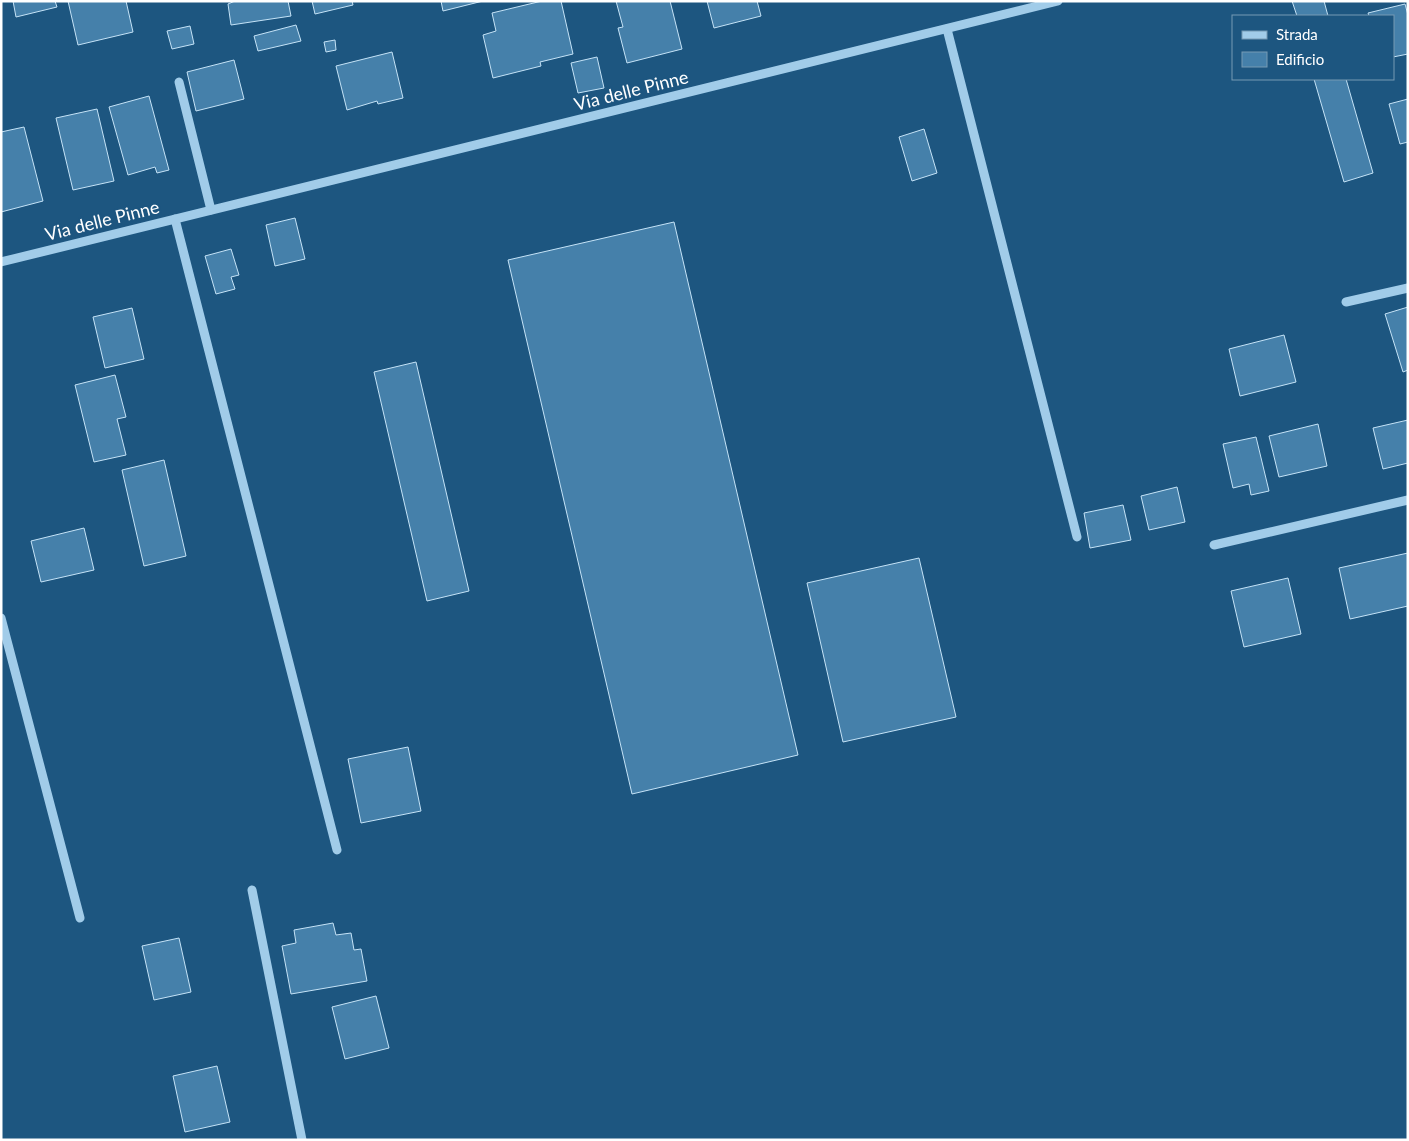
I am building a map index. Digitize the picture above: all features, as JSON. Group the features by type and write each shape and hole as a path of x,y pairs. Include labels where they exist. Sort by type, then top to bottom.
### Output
{"street":[{"name":"Via delle Pinne","path":"1,262 1058,1"},
{"path":"947,29 1078,537"},
{"path":"179,82 211,210"},
{"path":"175,219 337,850"},
{"path":"1346,302 1408,288"},
{"path":"1214,546 1408,500"},
{"path":"1,618 80,918"},
{"path":"252,890 302,1140"}],"building":[{"path":"13,1 55,1 57,7 16,17"},
{"path":"68,1 126,1 133,32 78,45"},
{"path":"235,1 288,1 291,16 231,25 228,4"},
{"path":"312,1 352,1 353,5 315,14"},
{"path":"441,1 483,1 443,11"},
{"path":"542,1 561,1 573,54 540,62 541,66 493,78 483,35 496,31 492,13"},
{"path":"616,1 670,1 682,49 627,63 618,28 623,27"},
{"path":"707,1 757,1 761,16 714,28"},
{"path":"1292,1 1324,1 1328,15 1297,15"},
{"path":"1405,4 1408,15 1408,54 1394,57 1394,15 1369,15 1368,13"},
{"path":"296,25 301,41 258,51 254,36"},
{"path":"190,26 194,44 172,49 167,31"},
{"path":"335,40 336,50 326,52 324,42"},
{"path":"392,52 403,98 378,104 377,101 347,110 336,66"},
{"path":"597,57 604,88 578,93 571,63"},
{"path":"234,60 244,99 196,111 187,72"},
{"path":"1314,80 1346,80 1373,173 1344,182"},
{"path":"149,96 169,170 157,173 155,167 128,175 109,107"},
{"path":"1408,99 1408,142 1400,144 1389,104"},
{"path":"97,109 114,181 73,190 56,118"},
{"path":"24,127 43,201 1,212 1,132"},
{"path":"924,129 937,173 912,181 899,137"},
{"path":"295,218 305,259 275,266 266,225"},
{"path":"674,222 798,755 632,794 508,260"},
{"path":"231,249 239,275 231,277 235,289 216,294 205,256"},
{"path":"1408,307 1408,370 1403,372 1385,314"},
{"path":"132,308 144,359 105,368 93,317"},
{"path":"1284,335 1296,382 1240,396 1229,349"},
{"path":"416,362 469,591 427,601 374,372"},
{"path":"115,375 126,417 117,419 126,455 94,462 75,385"},
{"path":"1408,420 1408,463 1383,469 1373,428"},
{"path":"1318,424 1327,466 1279,477 1269,436"},
{"path":"1256,437 1269,491 1251,495 1249,484 1233,488 1223,444"},
{"path":"164,460 186,556 144,566 122,470"},
{"path":"1177,487 1185,522 1149,530 1141,496"},
{"path":"1123,505 1131,540 1090,548 1084,513"},
{"path":"84,528 94,570 41,582 31,541"},
{"path":"1408,553 1408,606 1350,619 1339,568"},
{"path":"919,558 956,717 843,742 807,583"},
{"path":"1288,578 1301,634 1244,647 1231,591"},
{"path":"408,747 421,811 361,823 348,759"},
{"path":"333,923 336,935 351,933 354,950 361,949 367,981 291,994 282,946 296,943 294,930"},
{"path":"179,938 191,992 154,1000 142,946"},
{"path":"376,996 389,1048 345,1059 332,1007"},
{"path":"217,1066 230,1122 185,1132 173,1076"}]}
